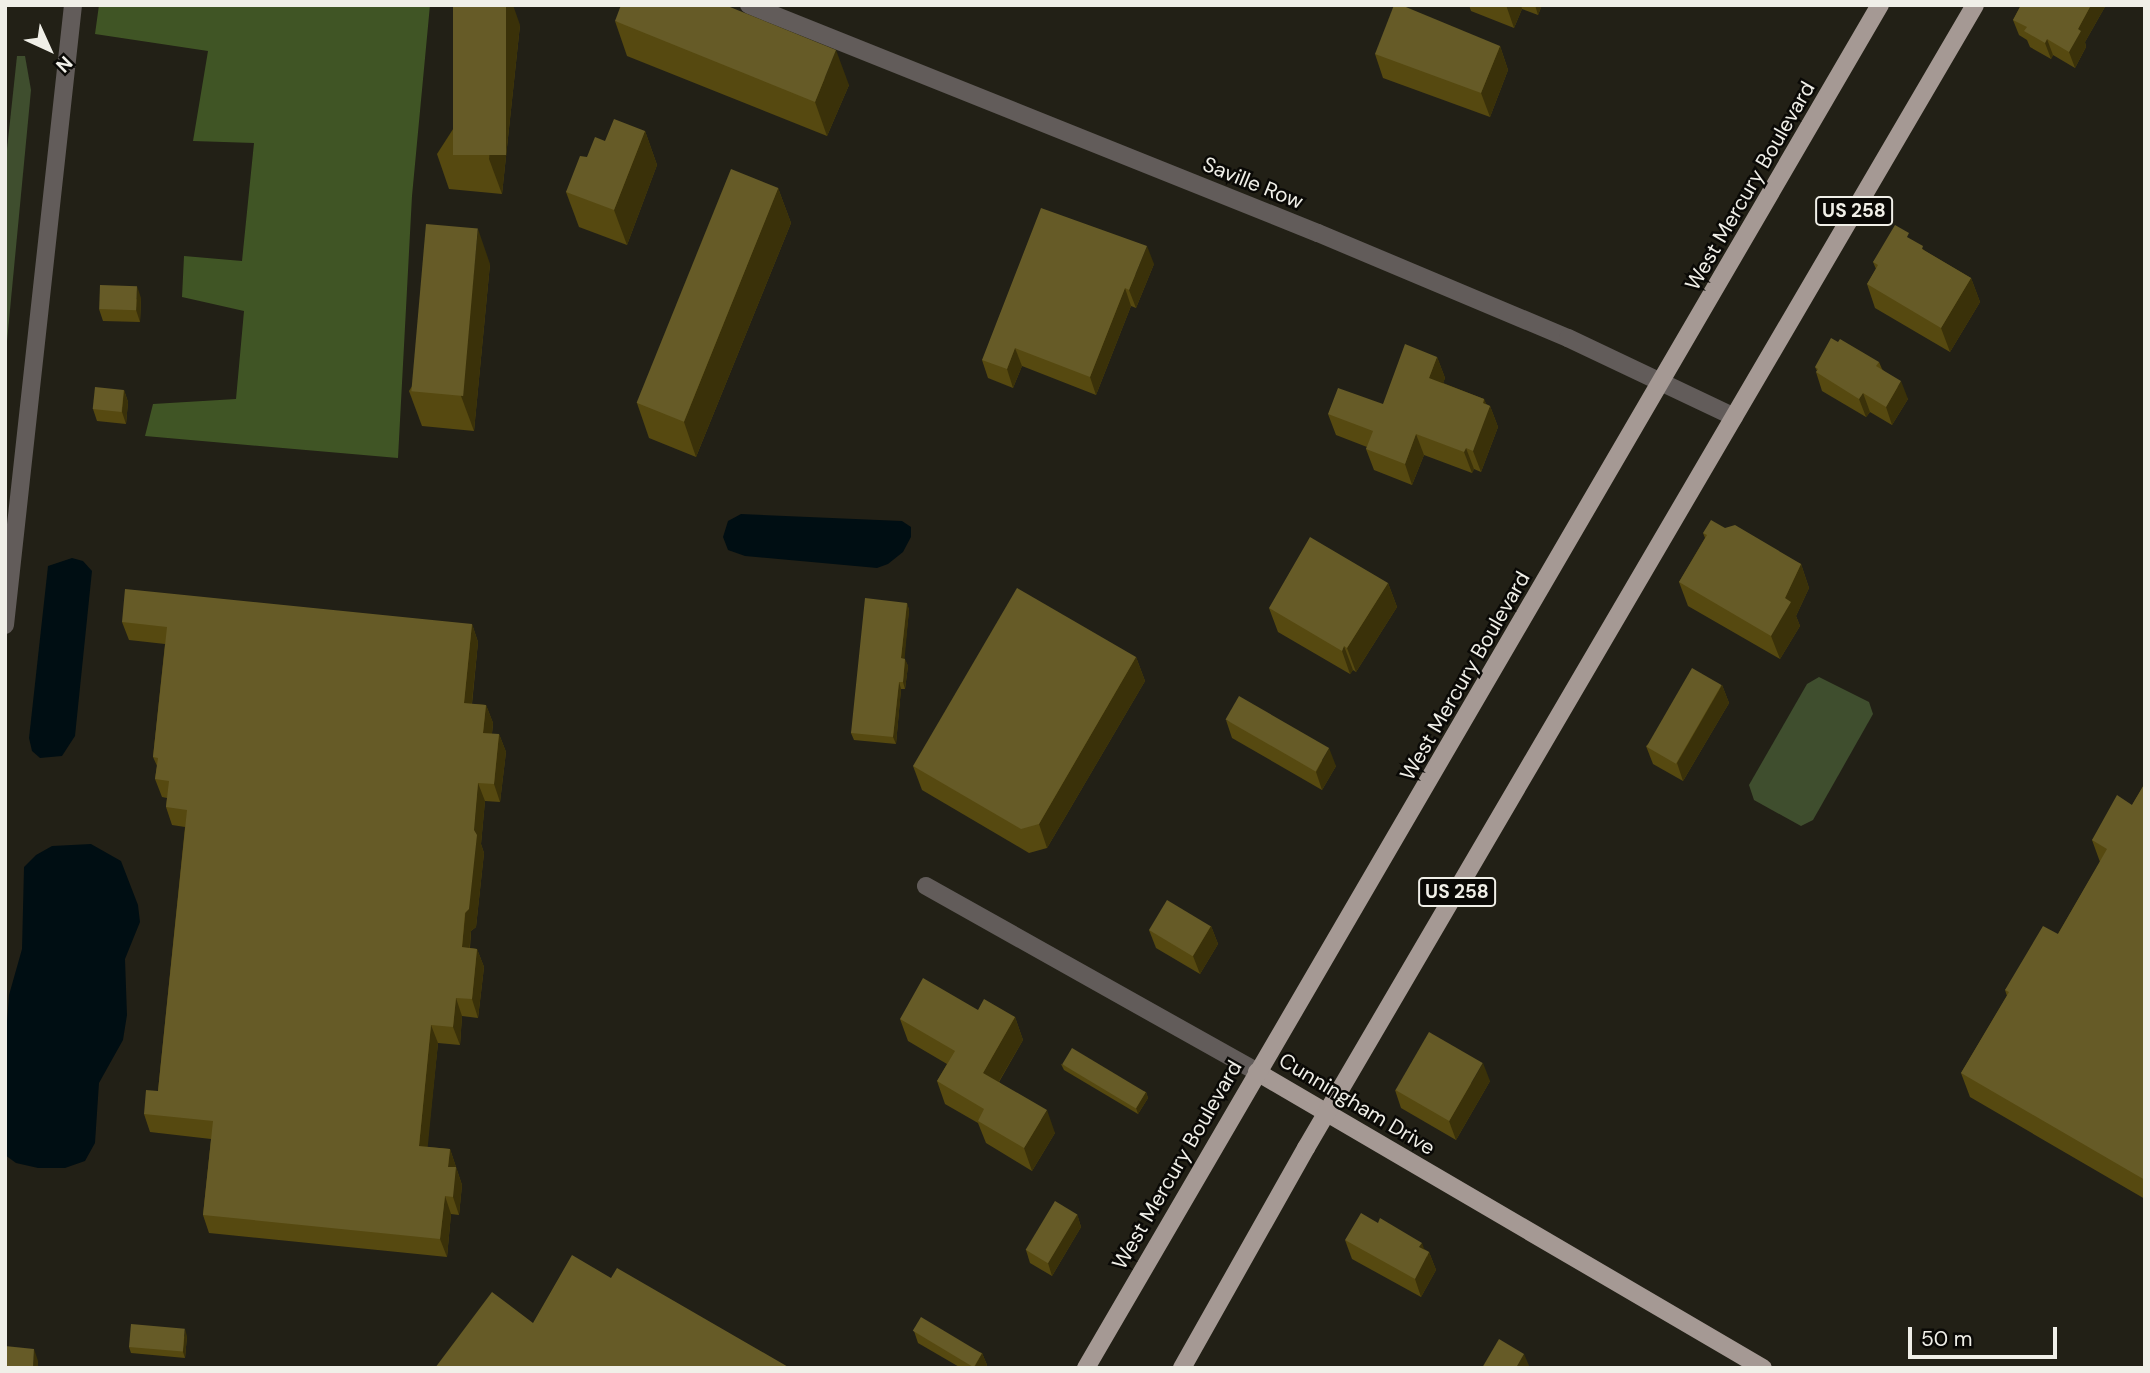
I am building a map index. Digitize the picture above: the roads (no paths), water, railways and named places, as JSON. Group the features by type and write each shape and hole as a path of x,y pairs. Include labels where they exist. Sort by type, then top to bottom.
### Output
{"main road":[{"name":"West Mercury Boulevard","path":"1086,1368 1663,382 1880,5"},
{"name":"US 258","path":"1182,1368 1327,1113 1975,5"},
{"name":"Cunningham Drive","path":"1258,1072 1763,1368"}],"street":[{"path":"5,625 73,5"},
{"name":"Saville Row","path":"749,5 1318,233 1663,382 1734,417"},
{"name":"Cunningham Drive","path":"926,886 1258,1072"}]}
